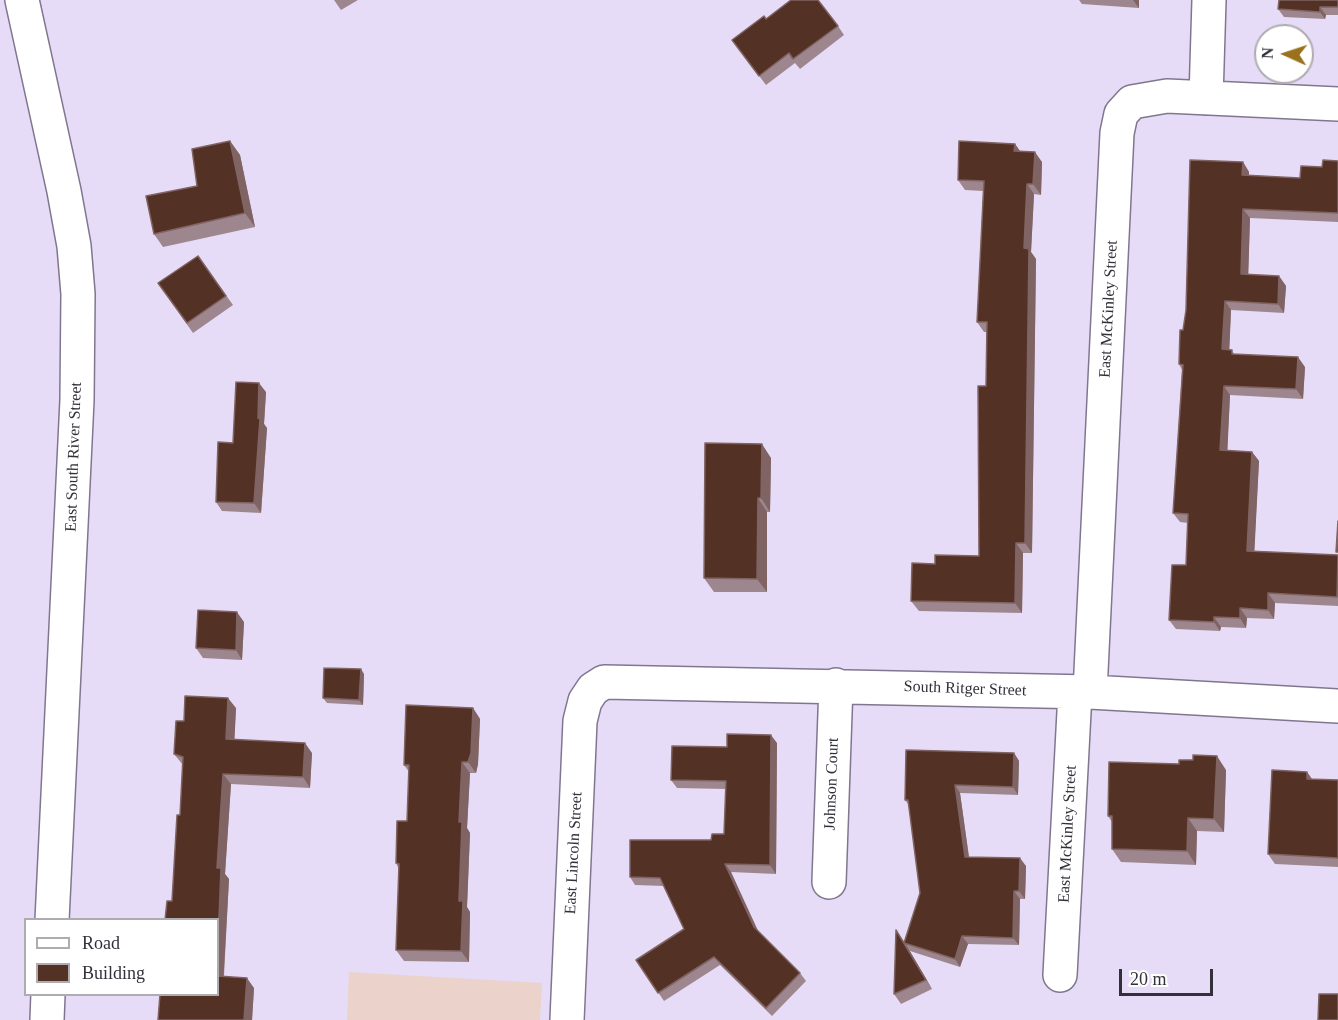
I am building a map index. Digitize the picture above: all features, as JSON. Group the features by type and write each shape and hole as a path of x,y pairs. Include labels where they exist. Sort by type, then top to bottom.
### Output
{"street":[{"name":"East South River Street","path":"22,0 64,190 74,246 78,294 77,411 52,918"},
{"path":"1206,98 1209,0"},
{"name":"East McKinley Street","path":"1060,975 1082,692 1117,133 1121,114 1132,102 1167,96 1338,104"},
{"name":"South Ritger Street","path":"592,689 604,682 836,685 1082,692 1338,706"},
{"name":"Johnson Court","path":"829,882 836,685"},
{"name":"East Lincoln Street","path":"567,1020 580,721 585,701 592,689"},
{"path":"47,1020 48,996"}],"shaded area":[{"path":"349,972 542,983 540,1020 347,1020"}],"building":[{"path":"791,0 818,0 838,26 793,59 789,53 759,76 732,40 764,16 766,19"},
{"path":"1279,0 1338,0 1338,7 1320,7 1320,12 1278,9"},
{"path":"230,141 245,213 154,234 146,196 197,186 192,149"},
{"path":"959,141 1015,144 1014,151 1035,152 1033,184 1027,184 1024,248 1029,249 1025,543 1016,543 1015,603 911,601 912,563 935,564 935,555 979,556 978,386 986,386 987,322 977,322 984,181 958,180"},
{"path":"1190,160 1243,162 1242,175 1300,178 1301,166 1322,167 1323,160 1338,161 1338,213 1243,209 1241,274 1279,276 1278,304 1225,301 1222,349 1232,350 1232,354 1298,357 1296,389 1224,386 1220,450 1252,452 1247,551 1338,555 1337,597 1268,593 1268,610 1240,608 1240,618 1214,617 1214,622 1169,620 1172,565 1186,565 1188,514 1173,513 1183,365 1179,364 1180,330 1183,330 1186,310"},
{"path":"198,256 226,296 187,323 158,283"},
{"path":"236,382 259,383 258,418 260,419 254,503 216,502 218,442 233,443"},
{"path":"705,443 762,444 761,498 758,498 757,579 704,578"},
{"path":"1338,521 1338,552 1336,552"},
{"path":"198,610 237,612 236,650 196,648"},
{"path":"324,668 361,669 359,700 323,698"},
{"path":"185,696 228,698 226,739 305,743 303,777 223,774 217,868 221,868 219,918 165,918 167,901 172,901 177,815 180,815 183,757 174,754 176,721 184,721"},
{"path":"406,705 473,708 471,753 468,762 462,762 459,822 462,822 459,901 463,901 461,951 396,950 399,864 396,863 397,821 407,821 409,765 404,765"},
{"path":"727,734 771,735 770,865 725,864 754,927 800,973 766,1008 714,957 658,993 636,960 684,929 660,878 630,877 630,840 711,840 712,834 724,834 726,781 671,780 672,746 727,747"},
{"path":"906,750 1014,753 1013,787 955,785 965,857 1020,858 1019,891 1014,891 1013,938 962,936 955,959 904,943 920,893 908,800 905,800"},
{"path":"1193,755 1217,756 1214,819 1188,818 1187,851 1112,849 1112,816 1108,816 1109,762 1179,764 1179,760 1193,760"},
{"path":"1272,770 1307,772 1307,779 1338,780 1338,858 1268,854"},
{"path":"896,930 926,980 894,994"},
{"path":"219,976 247,978 244,1020 158,1020 160,996 219,996"},
{"path":"1319,994 1338,994 1338,1020 1318,1020"}]}
